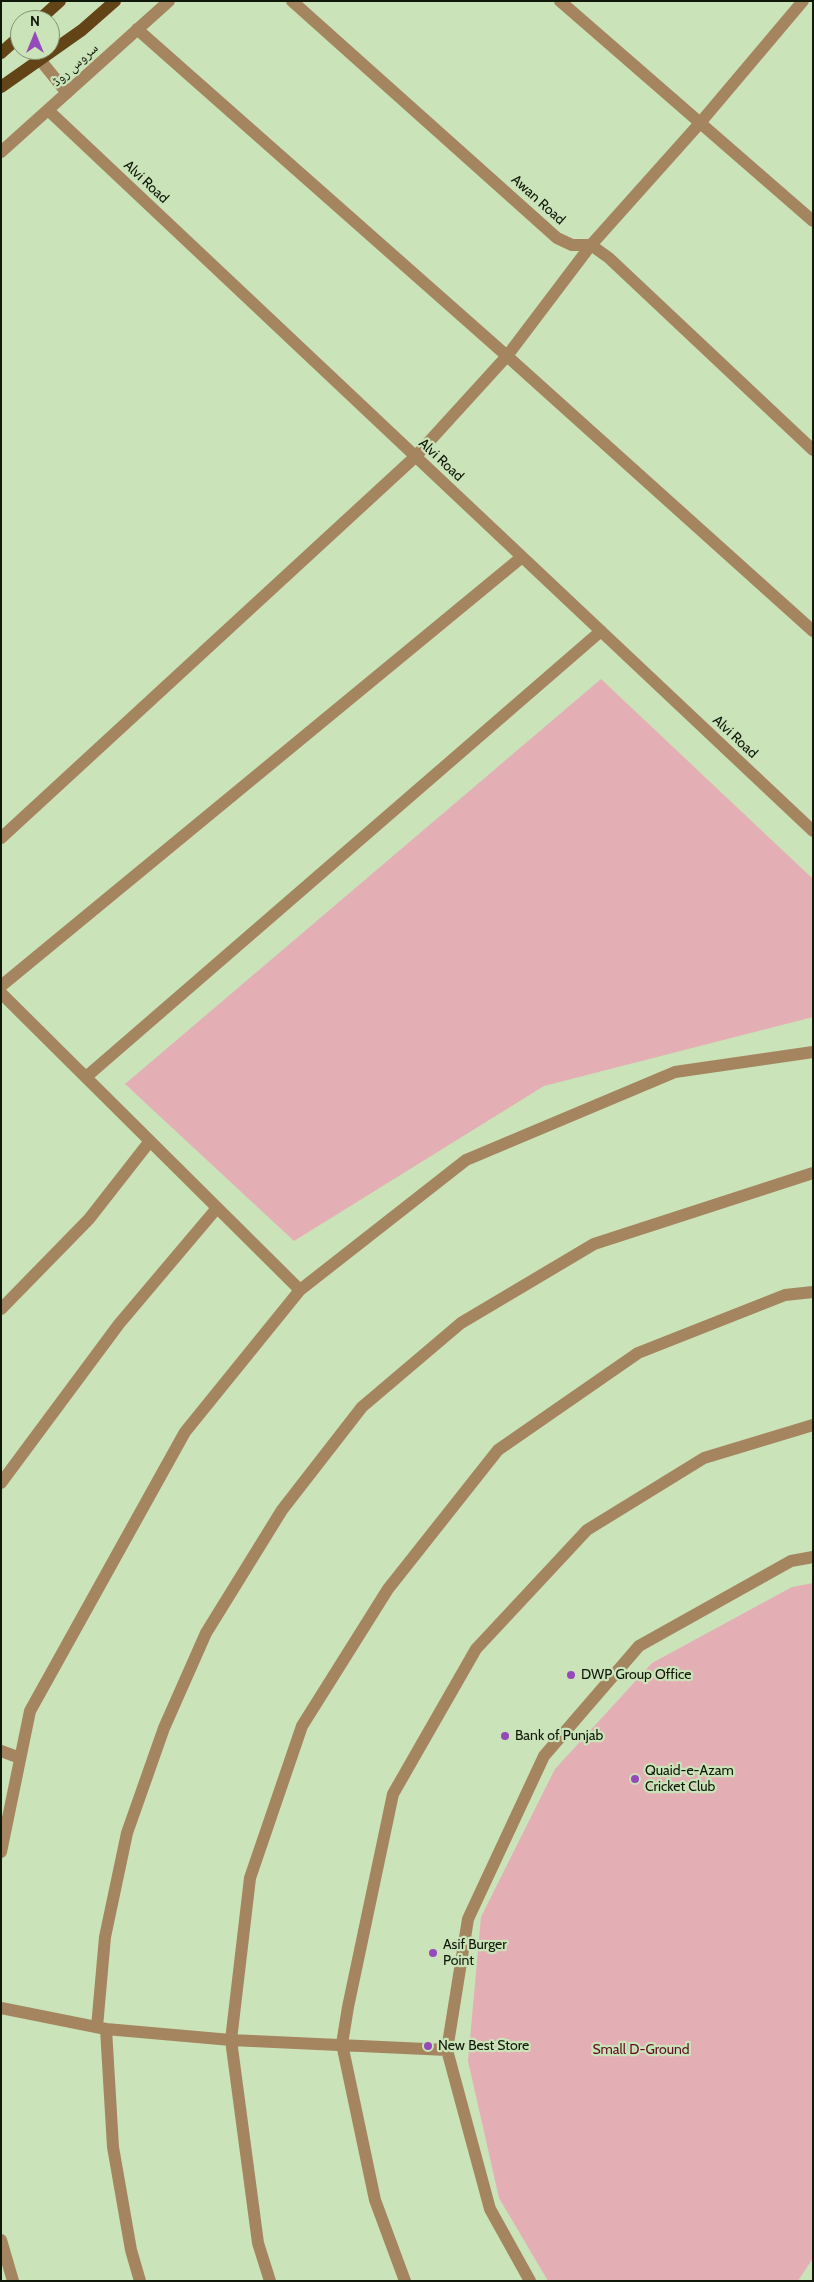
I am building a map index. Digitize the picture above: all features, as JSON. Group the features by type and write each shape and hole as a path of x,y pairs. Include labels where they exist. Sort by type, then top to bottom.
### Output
{"main road":[{"path":"50,10 60,1"},
{"path":"1,87 41,61 82,30 115,1"}],"street":[{"name":"سروس روڈ","path":"1,152 169,1"},
{"name":"Awan Road","path":"292,1 557,238 572,245 591,246 609,258 813,450"},
{"path":"560,1 813,221"},
{"path":"1,838 415,457 508,356 591,246 700,123 803,1"},
{"path":"137,30 508,356 813,632"},
{"path":"41,61 67,92"},
{"name":"Alvi Road","path":"48,110 813,831"},
{"path":"1,986 522,557"},
{"path":"86,1077 601,632"},
{"path":"1,993 300,1290"},
{"path":"1,1852 30,1711 185,1432 300,1290 466,1160 675,1072 813,1052"},
{"path":"1,1309 88,1219 150,1141"},
{"path":"140,2281 131,2250 112,2147 102,2028 105,1937 127,1833 164,1728 206,1632 282,1510 362,1407 461,1323 594,1244 813,1173"},
{"path":"1,1483 119,1324 217,1208"},
{"path":"270,2281 258,2243 232,2040 250,1878 302,1726 388,1589 498,1450 638,1354 785,1295 813,1292"},
{"path":"406,2281 375,2200 342,2044 348,2007 393,1794 476,1649 587,1530 704,1458 813,1425"},
{"path":"530,2281 490,2209 447,2050 468,1919 544,1756 639,1646 791,1561 813,1557"},
{"path":"1,1751 20,1758"},
{"path":"1,2008 102,2028 232,2040 447,2050"},
{"path":"1,2240 13,2281"}],"green space":[{"path":"601,679 813,879 813,1017 544,1086 294,1241 125,1084"},
{"name":"Small D-Ground","path":"813,1583 813,2258 798,2281 548,2281 499,2198 468,2061 481,1917 555,1769 652,1663 792,1587"}],"place":[{"name":"DWP Group Office","path":"571,1675"},
{"name":"Bank of Punjab","path":"505,1736"},
{"name":"Quaid-e-Azam Cricket Club","path":"635,1779"},
{"name":"Asif Burger Point","path":"433,1953"},
{"name":"New Best Store","path":"428,2046"}]}
